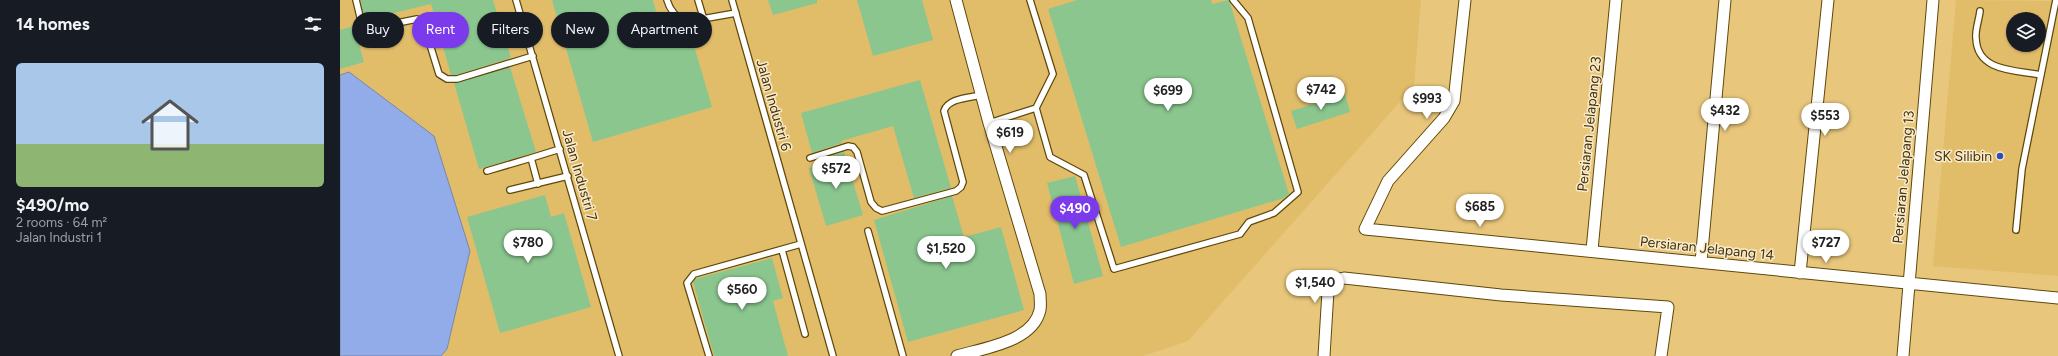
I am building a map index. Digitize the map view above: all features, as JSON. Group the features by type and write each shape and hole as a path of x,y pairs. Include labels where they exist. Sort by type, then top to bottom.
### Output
{"street":[{"path":"956,0 981,95 1040,294 1040,310 1034,323 1025,332 1000,343 957,356"},
{"name":"Persiaran Jelapang 14","path":"1465,0 1454,101 1444,118 1388,181 1365,229 1592,250 1800,273 2058,298"},
{"name":"Persiaran Jelapang 23","path":"1592,250 1616,0"},
{"path":"1701,262 1725,0"},
{"path":"1800,273 1828,0"},
{"name":"Persiaran Jelapang 13","path":"1903,356 1933,0"},
{"path":"1324,356 1328,290 1335,280 1344,278 1501,295 1668,307 1661,356"}],"lane":[{"path":"356,0 362,25 367,29 417,19 424,25 439,74 447,79 456,79 533,56"},
{"name":"Jalan Industri 7","path":"516,0 619,356"},
{"path":"667,0 669,7 673,12"},
{"path":"698,0 702,12"},
{"name":"Jalan Industri 6","path":"732,0 833,356"},
{"path":"1030,0 1053,74 1036,108 1050,157 1084,175 1114,270 1240,234 1249,222 1274,213 1298,192 1248,18 1233,0"},
{"path":"2016,230 2022,169 2056,0"},
{"path":"1980,11 1976,37 1977,48 1984,61 1994,67 2041,74"},
{"path":"712,18 736,13"},
{"path":"810,158 848,146 853,147 857,152 871,202 876,208 882,211 956,191 961,187 963,182 944,111 945,106 950,102 981,95"},
{"path":"989,123 1036,108"},
{"path":"487,171 560,149"},
{"path":"531,158 538,184"},
{"path":"510,190 568,176"},
{"path":"868,231 903,356"},
{"path":"709,356 687,283 690,278 694,274 801,244"},
{"path":"782,250 805,334"}],"shaded area":[{"path":"340,0 1421,0 1414,86 1188,341 1143,356 340,356"},
{"name":"SK Silibin","path":"1956,0 2058,1 2058,276 1933,266"}],"water":[{"path":"349,72 434,136 470,251 447,349 441,356 340,356 340,75"}],"building":[{"path":"360,0 493,0 497,12 477,12 477,48 508,48 511,58 456,75 451,75 443,48 469,48 469,12 433,12 431,4 398,12 363,12"},
{"path":"552,0 653,0 656,12 617,12 617,48 695,48 712,107 593,142 566,48 609,48 609,12 555,12"},
{"path":"768,0 817,0 817,3 773,15"},
{"path":"857,0 922,0 933,40 873,56"},
{"path":"1077,0 1211,0 1212,4 1229,0 1289,194 1284,198 1121,247 1048,9"},
{"path":"352,27 352,48 360,48 364,62 340,69 340,30"},
{"path":"510,67 536,152 479,169 454,83"},
{"path":"920,80 951,188 914,198 893,126 841,141 842,143 812,153 801,113"},
{"path":"1345,94 1350,112 1297,129 1291,111"},
{"path":"844,152 863,215 826,226 809,168 816,166 815,161"},
{"path":"1075,176 1103,276 1074,284 1047,183"},
{"path":"545,195 551,217 564,213 591,307 500,333 467,217"},
{"path":"952,196 964,237 1001,227 1024,310 908,342 874,220"},
{"path":"772,258 783,298 773,301 788,356 714,356 693,282 695,279"}],"place":[{"name":"SK Silibin","path":"2000,156"}]}
